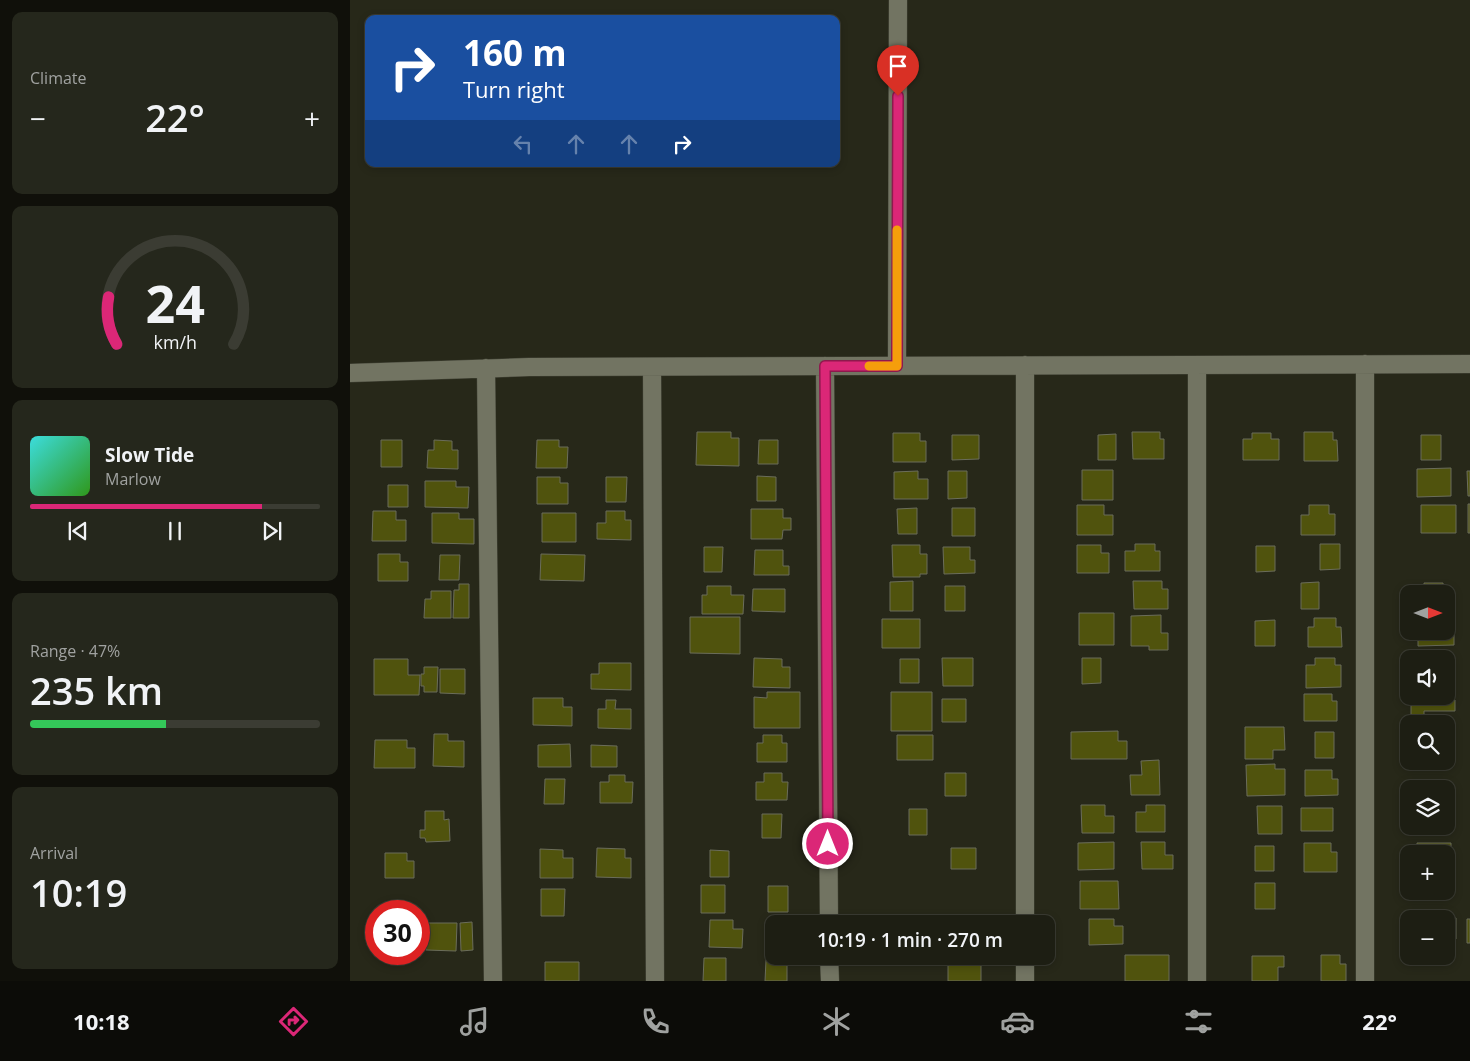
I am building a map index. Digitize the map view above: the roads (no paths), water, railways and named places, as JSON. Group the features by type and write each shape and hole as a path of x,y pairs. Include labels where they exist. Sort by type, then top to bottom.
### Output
{"street":[{"path":"897,366 898,0"},
{"path":"1365,364 1365,981"},
{"path":"350,373 486,368 1470,364"},
{"path":"1025,365 1025,915"},
{"path":"1197,365 1197,981"},
{"path":"825,366 829,915"},
{"path":"652,367 655,981"},
{"path":"486,368 493,981"},
{"path":"829,965 830,981"},
{"path":"1025,965 1025,981"}]}
